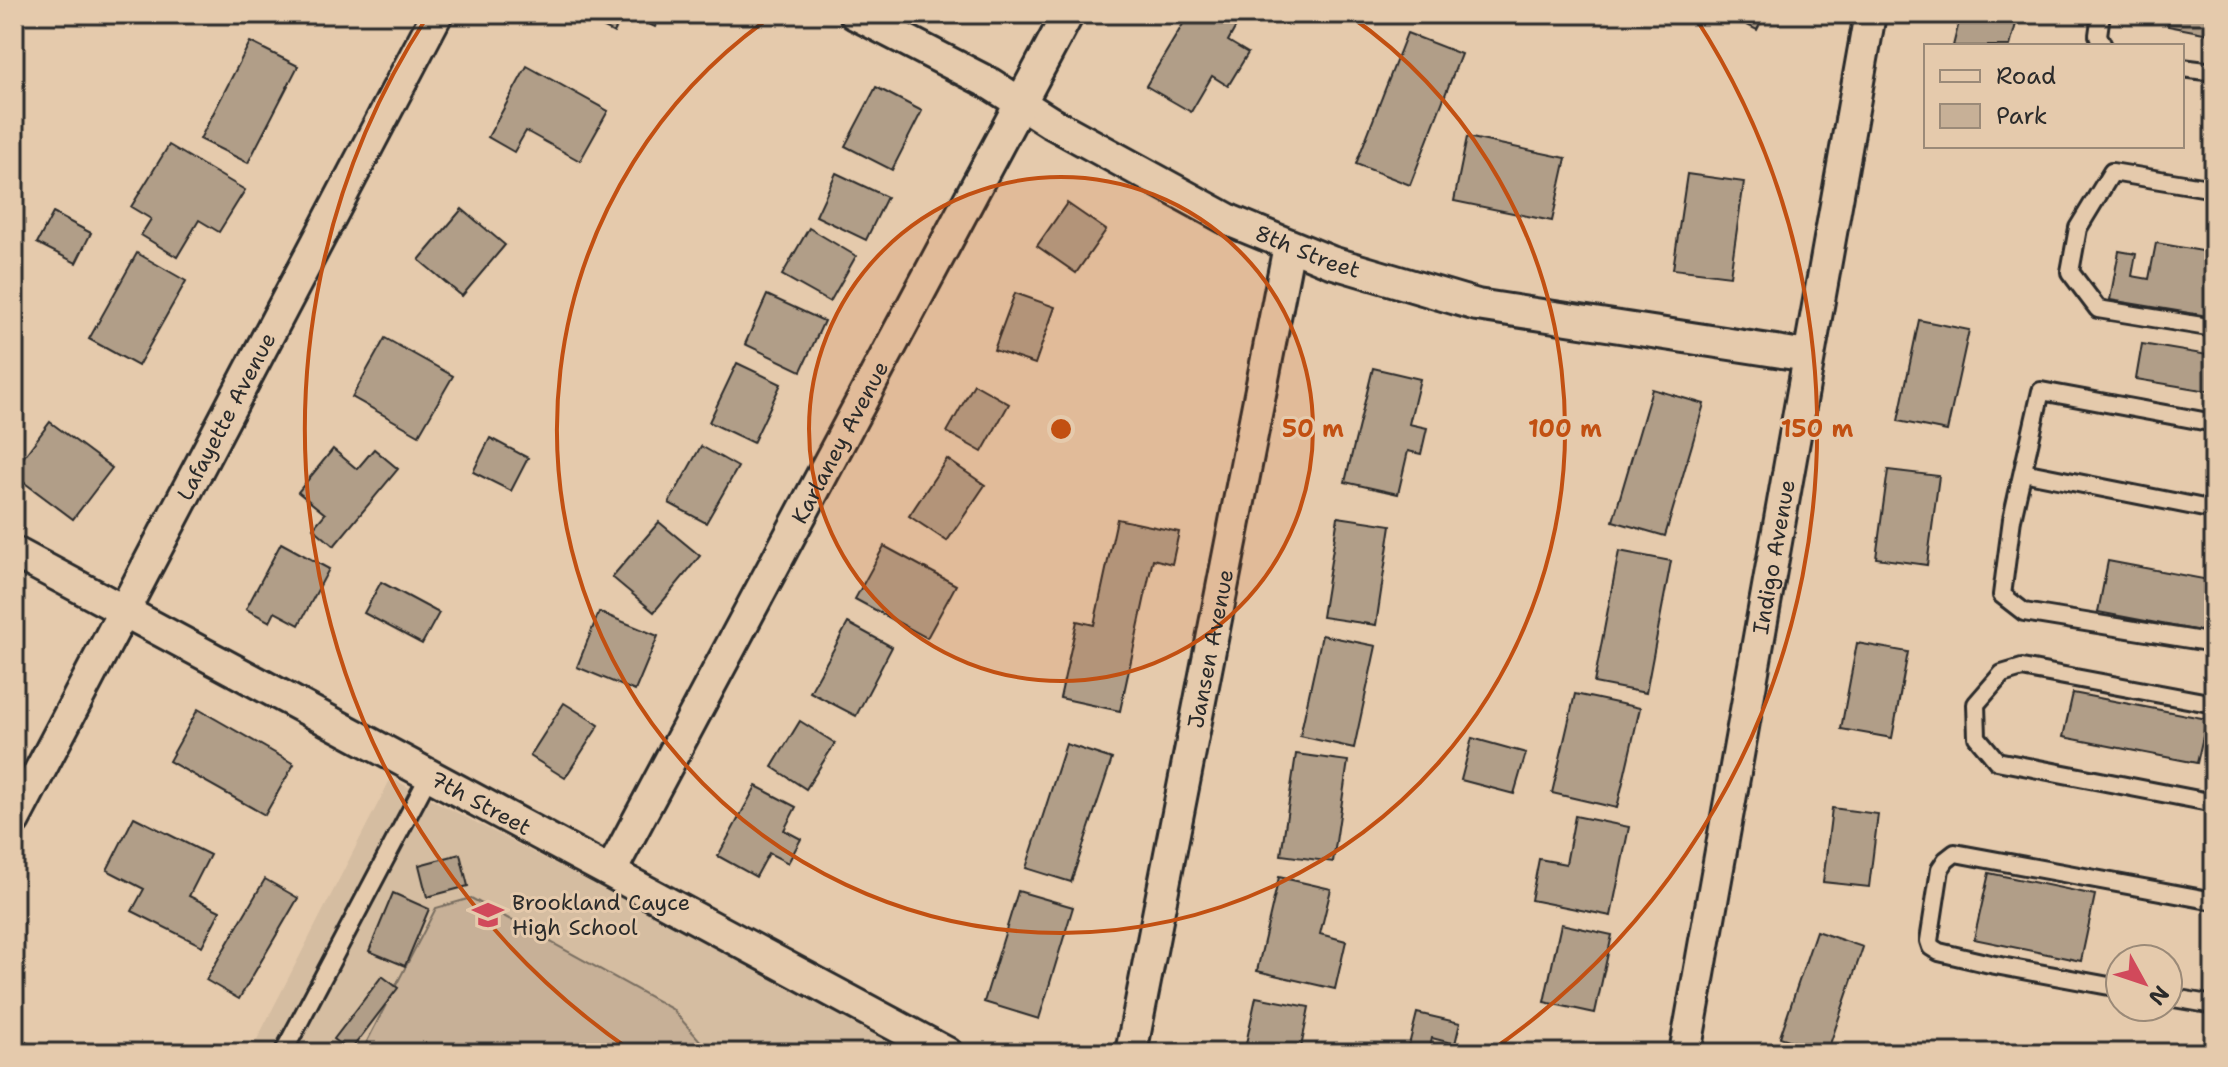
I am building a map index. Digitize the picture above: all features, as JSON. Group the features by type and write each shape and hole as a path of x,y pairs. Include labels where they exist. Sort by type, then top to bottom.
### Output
{"street":[{"name":"Lafayette Avenue","path":"14,820 437,14"},
{"name":"8th Street","path":"855,14 989,83 1050,122 1231,221 1331,262 1477,305 1808,356"},
{"name":"Karlaney Avenue","path":"611,871 1068,14"},
{"name":"Indigo Avenue","path":"1685,1053 1870,14"},
{"name":"Jansen Avenue","path":"1131,1053 1289,246"},
{"name":"7th Street","path":"14,552 947,1053"}],"lane":[{"path":"2101,14 2098,35 2102,44"},
{"path":"2184,68 2214,72"},
{"path":"2214,189 2112,172 2078,228 2070,272 2098,309 2214,328"},
{"path":"2214,423 2041,391 2012,519 2002,595 2024,612 2214,643"},
{"path":"2023,472 2214,510"},
{"path":"2214,704 2022,668 2002,674 1976,704 1977,737 1997,761 2214,803"},
{"path":"283,1053 430,774"},
{"path":"2104,985 1990,964 1939,952 1931,947 1929,941 1940,869 1946,860 1955,853 2214,901"},
{"path":"2184,1000 2214,1005"}],"shaded area":[{"name":"Brookland Cayce High School","path":"391,778 917,1053 250,1053"}],"green space":[{"path":"471,898 672,1009 711,1053 361,1053 436,908"}],"building":[{"path":"577,14 623,14 614,33"},
{"path":"628,14 662,14 655,27"},
{"path":"1189,14 1243,14 1228,41 1248,53 1228,86 1212,76 1191,112 1146,86"},
{"path":"1725,14 1765,14 1757,30"},
{"path":"1961,14 1992,14 2017,20 2011,44 1954,44"},
{"path":"2170,14 2214,14 2214,35 2168,26"},
{"path":"1407,33 1461,54 1410,185 1356,164"},
{"path":"250,42 298,66 248,163 200,139"},
{"path":"527,66 608,111 580,161 526,131 514,152 488,137"},
{"path":"876,87 922,111 892,170 845,146"},
{"path":"1467,137 1566,158 1552,221 1454,201"},
{"path":"169,145 245,190 219,232 199,220 177,257 141,235 151,219 131,207"},
{"path":"836,173 887,197 866,240 816,216"},
{"path":"1687,174 1744,182 1730,276 1673,269"},
{"path":"1067,203 1106,230 1076,273 1037,246"},
{"path":"462,209 505,245 462,296 419,260"},
{"path":"53,213 91,233 76,263 37,243"},
{"path":"809,228 856,256 830,302 782,275"},
{"path":"2156,243 2214,253 2214,317 2110,300 2119,251 2136,254 2132,276 2149,279"},
{"path":"137,253 186,281 138,366 89,339"},
{"path":"1015,293 1055,307 1035,364 994,350"},
{"path":"767,295 824,321 801,371 745,344"},
{"path":"1919,320 1969,330 1947,431 1898,421"},
{"path":"385,338 453,376 419,435 352,397"},
{"path":"2142,344 2214,356 2214,392 2136,379"},
{"path":"737,363 781,384 753,443 709,422"},
{"path":"1373,368 1420,379 1409,424 1427,428 1421,454 1408,451 1398,494 1345,482"},
{"path":"974,384 1009,404 982,452 947,432"},
{"path":"1652,389 1704,404 1665,536 1613,521"},
{"path":"50,422 112,468 73,519 14,475 14,470"},
{"path":"490,438 528,458 511,491 473,472"},
{"path":"701,446 738,467 706,523 669,503"},
{"path":"333,449 357,469 374,449 398,469 334,546 313,528 325,514 298,492"},
{"path":"947,459 985,485 947,541 909,516"},
{"path":"1888,470 1939,476 1927,565 1876,558"},
{"path":"1338,517 1391,525 1376,625 1322,617"},
{"path":"1117,519 1179,532 1172,564 1153,559 1120,711 1060,698 1077,621 1094,625"},
{"path":"659,522 700,556 654,612 612,577"},
{"path":"281,543 329,569 299,625 275,612 270,622 246,609"},
{"path":"884,546 956,585 927,638 855,599"},
{"path":"1619,551 1671,561 1646,693 1594,683"},
{"path":"2108,561 2214,581 2214,613 2210,633 2098,612"},
{"path":"381,582 439,613 422,644 364,613"},
{"path":"599,612 658,636 635,691 577,667"},
{"path":"848,623 892,647 856,716 810,692"},
{"path":"1322,635 1376,646 1354,748 1300,736"},
{"path":"1857,643 1908,652 1892,738 1841,729"},
{"path":"2073,693 2207,719 2197,763 2063,737"},
{"path":"1575,694 1640,708 1617,808 1552,793"},
{"path":"564,703 599,725 565,778 530,756"},
{"path":"198,709 294,764 265,815 169,761"},
{"path":"800,721 835,743 806,789 772,767"},
{"path":"1472,738 1526,753 1514,794 1461,780"},
{"path":"1066,744 1112,759 1071,882 1026,868"},
{"path":"1296,754 1348,761 1333,862 1281,855"},
{"path":"756,786 796,807 784,830 801,839 788,863 769,853 756,877 718,856"},
{"path":"1832,808 1878,814 1869,887 1823,882"},
{"path":"1575,816 1629,827 1611,916 1531,900 1539,859 1566,864"},
{"path":"134,817 210,855 189,896 220,911 202,946 132,911 144,889 107,870"},
{"path":"460,854 468,886 427,897 419,865"},
{"path":"1989,873 2095,895 2081,961 1974,939"},
{"path":"1279,877 1331,889 1320,934 1346,941 1335,989 1257,971"},
{"path":"265,879 298,898 239,999 206,980"},
{"path":"1018,891 1073,907 1039,1019 984,1002"},
{"path":"393,893 429,909 405,966 369,951"},
{"path":"1561,924 1612,935 1595,1013 1544,1002"},
{"path":"1816,931 1863,947 1827,1053 1780,1037"},
{"path":"382,976 398,988 350,1051 334,1039"},
{"path":"1256,997 1309,1007 1300,1053 1244,1053"},
{"path":"1417,1013 1460,1023 1455,1044 1432,1038 1429,1053 1407,1053"},
{"path":"19,1038 45,1053 14,1053"}],"place":[{"name":"Brookland Cayce High School","path":"488,915"}]}
